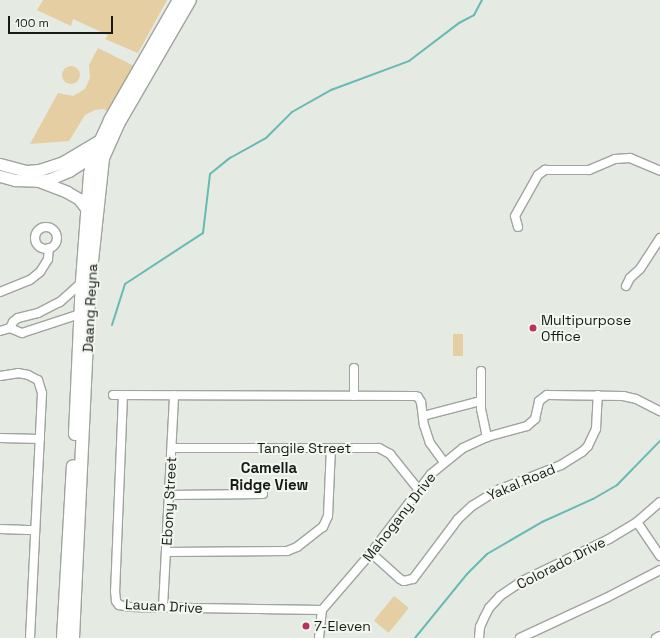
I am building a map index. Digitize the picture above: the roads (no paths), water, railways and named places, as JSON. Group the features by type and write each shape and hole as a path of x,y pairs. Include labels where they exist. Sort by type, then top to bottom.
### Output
{"main road":[{"name":"Daang Reyna","path":"73,638 90,174 99,157 104,142 179,0"},
{"name":"Daang Reyna","path":"104,142 190,0"},
{"name":"Daang Reyna","path":"86,280 99,157"},
{"name":"Daang Reyna","path":"63,638 75,442 85,314"}],"street":[{"path":"0,164 26,171 39,170 63,162 104,142"},
{"path":"0,176 15,180 38,181 50,179 99,157"},
{"path":"518,227 515,216 538,175 545,170 588,170 615,159 630,158 660,171"},
{"path":"38,181 67,192 78,199 88,211"},
{"path":"626,286 630,278 640,269 660,238"},
{"path":"0,292 30,280 40,272 48,259 49,248"},
{"path":"10,328 13,322 18,318 38,313 60,302 86,280"},
{"path":"0,331 10,328 22,333 85,314"},
{"path":"354,368 354,396"},
{"path":"481,371 480,401 488,438"},
{"path":"0,376 18,373 38,380 42,393 30,638"},
{"name":"Mahogany Drive","path":"322,610 371,552 418,489 444,462 463,448 532,423 536,415 537,405 542,397 553,394 598,395"},
{"path":"113,395 415,396 420,399 430,442 444,462"},
{"name":"Lauan Drive","path":"122,395 116,598 120,605 125,607 163,608 322,610"},
{"name":"Ebony Street","path":"163,608 174,395"},
{"path":"598,395 630,397 660,411"},
{"name":"Yakal Road","path":"371,552 400,580 404,581 413,578 458,519 472,506 498,490 561,465 582,452 588,446 596,428 598,395"},
{"path":"423,416 480,401"},
{"path":"0,438 40,439"},
{"name":"Tangile Street","path":"172,448 372,448 385,450 418,489"},
{"path":"166,552 287,550 297,547 323,527 328,516 330,448"},
{"path":"169,495 263,494"},
{"name":"Colorado Drive","path":"479,638 480,627 489,608 500,596 522,581 609,538 637,522 660,502"},
{"path":"637,522 660,556"},
{"path":"0,529 35,530"},
{"path":"520,638 620,591 660,570"},
{"path":"319,638 322,610"}],"waterway":[{"path":"112,325 125,284 203,233 210,174 230,158 266,138 292,112 331,90 409,61 459,23 474,15 482,0"},
{"path":"415,638 467,574 487,554 542,522 593,499 617,485 660,441"}],"place":[{"name":"Multipurpose Office","path":"533,328"},
{"name":"7-Eleven","path":"306,626"}],"district":[{"name":"Camella Ridge View","path":"269,476"}]}
